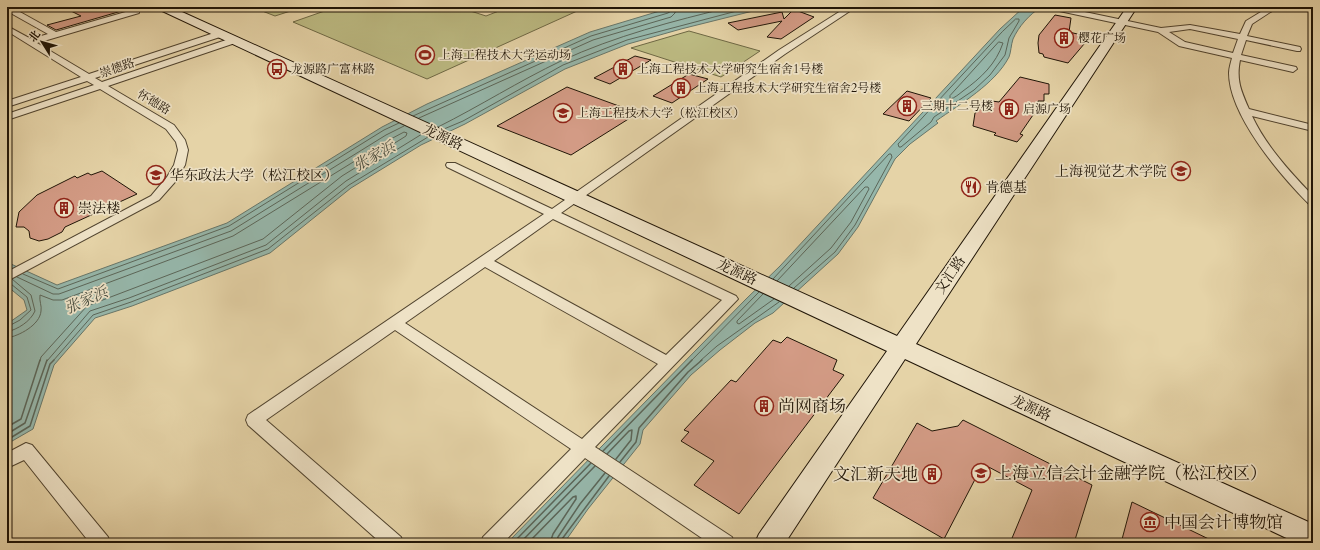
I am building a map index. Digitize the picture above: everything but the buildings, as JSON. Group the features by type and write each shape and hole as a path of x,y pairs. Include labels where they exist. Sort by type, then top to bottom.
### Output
{"main road":[{"name":"龙源路","path":"162,7 1313,537"},
{"name":"文汇路","path":"769,543 1132,7"}],"street":[{"path":"7,8 12,7"},
{"path":"30,42 136,11 127,7"},
{"path":"394,543 254,420 776,57 852,7"},
{"path":"1050,7 1161,30 1190,27 1297,48"},
{"path":"1274,7 1249,23 1236,57 1234,72 1236,91 1255,132 1292,181 1313,202"},
{"path":"7,8 55,35"},
{"path":"8,30 28,20"},
{"name":"怀德路","path":"7,277 155,198 172,178 183,158 181,141 170,127 8,30"},
{"path":"1161,30 1182,44 1293,69"},
{"name":"崇德路","path":"7,104 220,34"},
{"name":"崇德路","path":"7,117 234,40"},
{"path":"1245,111 1313,128"},
{"path":"451,165 730,298 490,543"},
{"path":"484,261 668,363"},
{"path":"395,323 725,543"},
{"path":"7,460 26,450 101,543"}],"shaded area":[{"path":"252,7 303,7 275,16"},
{"name":"上海工程技术大学运动场","path":"336,7 458,7 486,16 509,7 586,7 427,79 293,22"},
{"path":"689,31 760,51 721,77 631,48"}],"water":[{"name":"张家浜","path":"673,7 769,7 628,44 565,69 465,124 421,145 351,188 270,253 132,306 95,318 54,365 33,429 7,444 7,324 27,310 24,300 7,286 7,261 57,285 227,223 382,127 427,104 590,32"},
{"path":"1024,7 1041,7 1028,17 1021,25 1013,39 1009,57 1003,67 986,85 936,121 938,123 910,144 895,159 858,227 838,254 773,313 755,323 691,375 643,430 640,444 588,509 564,543 507,543 780,266 1000,29"}],"place":[{"name":"樱花广场","path":"1064,38"},
{"name":"上海工程技术大学运动场","path":"425,55"},
{"name":"龙源路广富林路","path":"277,69"},
{"name":"上海工程技术大学研究生宿舍1号楼","path":"623,69"},
{"name":"上海工程技术大学研究生宿舍2号楼","path":"681,88"},
{"name":"三期十二号楼","path":"907,106"},
{"name":"启源广场","path":"1009,109"},
{"name":"上海工程技术大学（松江校区）","path":"563,113"},
{"name":"上海视觉艺术学院","path":"1181,171"},
{"name":"华东政法大学（松江校区）","path":"156,175"},
{"name":"肯德基","path":"971,187"},
{"name":"崇法楼","path":"64,208"},
{"name":"尚网商场","path":"764,406"},
{"name":"上海立信会计金融学院（松江校区）","path":"981,473"},
{"name":"文汇新天地","path":"932,474"},
{"name":"中国会计博物馆","path":"1150,522"}]}
